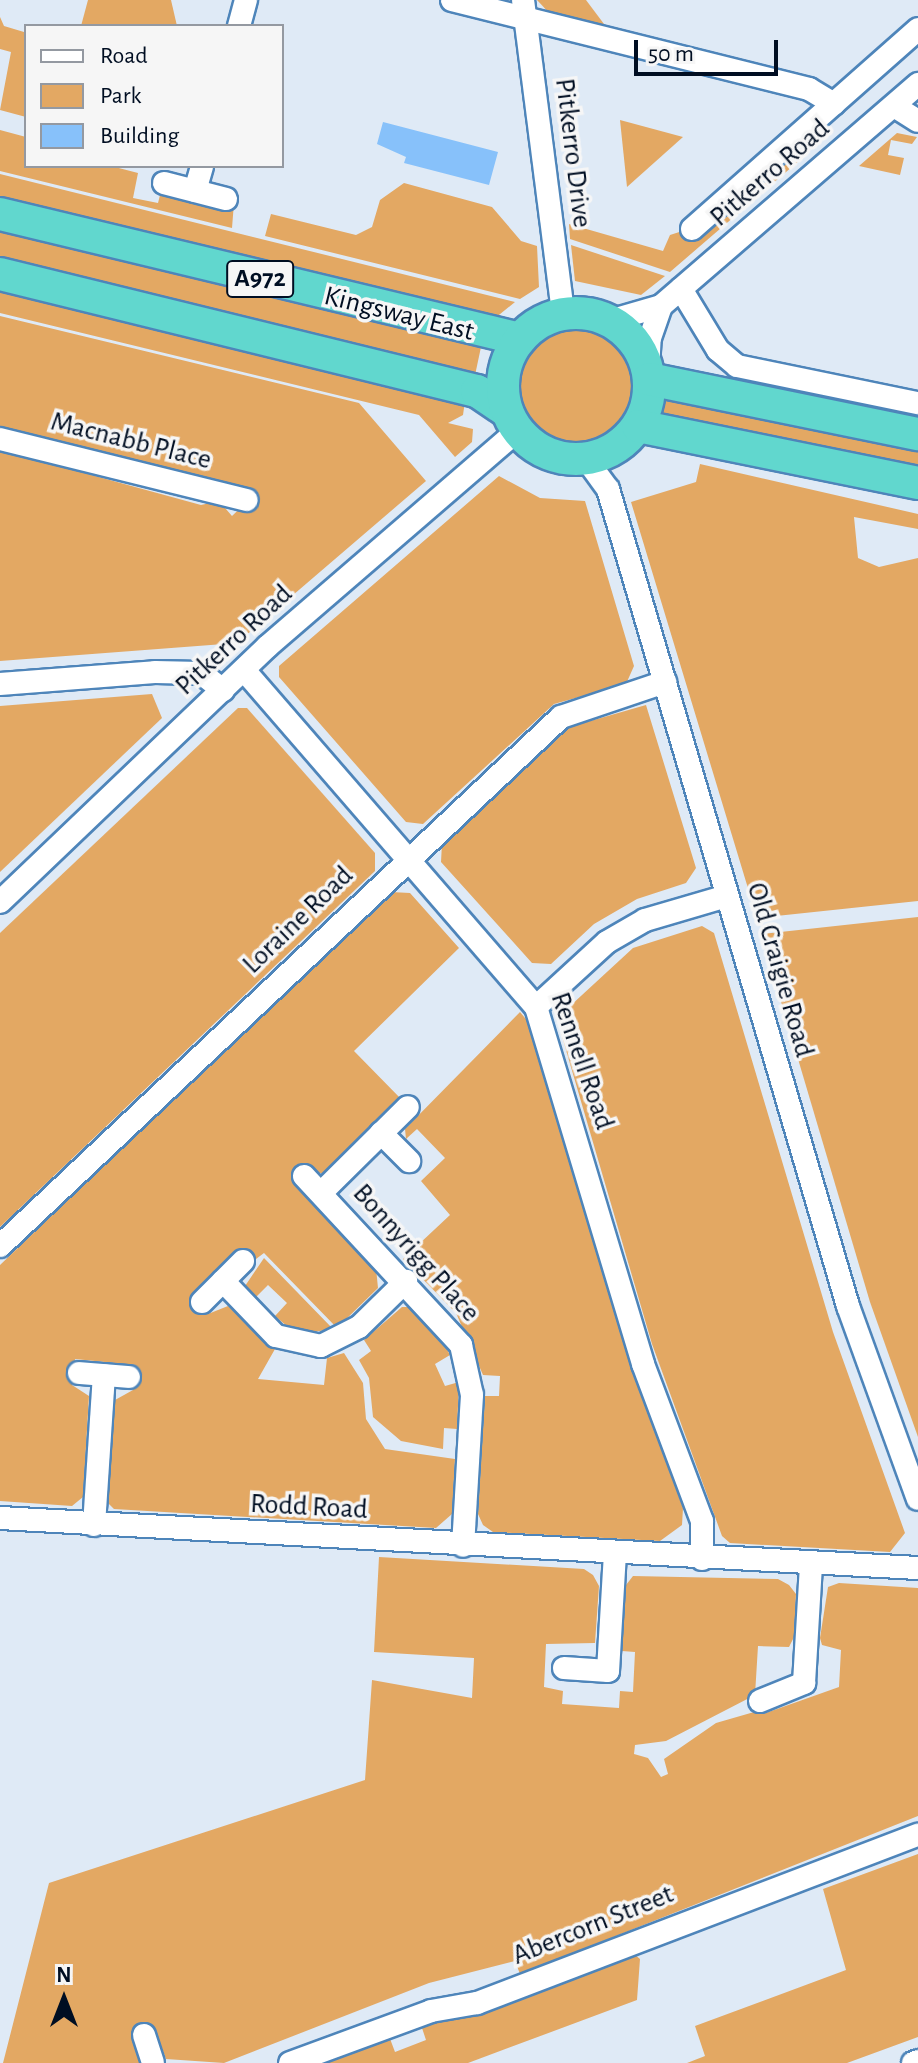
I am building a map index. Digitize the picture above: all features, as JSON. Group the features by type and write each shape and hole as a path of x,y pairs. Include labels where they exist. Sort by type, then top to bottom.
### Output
{"highway":[{"name":"Kingsway East","path":"0,214 520,339 504,373 512,421"},
{"name":"Kingsway East","path":"0,274 477,391 512,421 566,459 586,459"},
{"path":"520,339 563,314 609,321 630,338 648,375 638,426 616,448 586,459"},
{"path":"648,375 918,434"},
{"path":"638,426 918,483"}],"street":[{"path":"240,24 246,0"},
{"path":"452,0 524,9 809,89 834,104"},
{"name":"Pitkerro Drive","path":"524,9 563,314"},
{"name":"Pitkerro Road","path":"692,229 918,29"},
{"name":"Pitkerro Road","path":"609,321 661,306 918,84"},
{"path":"894,106 918,121"},
{"path":"195,191 201,168"},
{"path":"164,183 226,199"},
{"path":"681,289 718,350 737,366 918,403"},
{"path":"648,375 661,306"},
{"name":"Pitkerro Road","path":"0,902 512,421"},
{"name":"Macnabb Place","path":"0,439 247,500"},
{"name":"Old Craigie Road","path":"586,459 608,489 848,1306 918,1499"},
{"name":"Rennell Road","path":"244,670 536,1007 643,1364 702,1521 702,1559"},
{"path":"0,684 155,672 201,673 223,690"},
{"name":"Loraine Road","path":"0,1246 561,717 665,682"},
{"path":"536,1007 619,934 676,908 727,896"},
{"name":"Bonnyrigg Place","path":"321,1193 408,1107"},
{"name":"Bonnyrigg Place","path":"381,1133 409,1161"},
{"name":"Bonnyrigg Place","path":"304,1176 449,1324 469,1367 463,1546"},
{"path":"202,1302 243,1261"},
{"path":"223,1281 276,1336 321,1346 359,1327 406,1281"},
{"path":"79,1373 129,1377"},
{"path":"94,1525 104,1375"},
{"name":"Rodd Road","path":"0,1518 811,1565 918,1568"},
{"path":"564,1668 608,1671 615,1554"},
{"path":"760,1701 804,1683 811,1565"},
{"name":"Abercorn Street","path":"290,2063 431,2011 477,2003 918,1835"},
{"path":"144,2035 153,2063"}],"green space":[{"path":"88,0 171,0 177,24 82,24"},
{"path":"537,0 586,0 607,28 551,15"},
{"path":"0,17 4,26 24,32 24,116 0,110 11,52 0,49"},
{"path":"620,120 683,137 627,187"},
{"path":"0,130 24,136 24,168 119,168 138,173 133,198 158,203 161,191 234,203 232,228 0,171"},
{"path":"897,133 917,137 912,144 891,140 888,155 904,158 900,175 859,166"},
{"path":"801,144 808,153 670,272 570,239 569,224 663,251 670,235 732,215 750,198 751,188"},
{"path":"0,174 515,302 489,323 0,204"},
{"path":"404,183 492,207 521,241 537,246 539,287 520,299 265,236 271,214 356,235 372,227 380,200"},
{"path":"0,228 481,347 474,380 0,263"},
{"path":"571,245 665,276 641,295 575,281"},
{"path":"0,285 465,401 463,415 448,423 473,429 472,442 455,457 419,415 0,313"},
{"path":"0,316 359,403 426,481 237,643 0,661 0,450 201,505 219,501 232,516 256,493 0,428"},
{"path":"577,330 599,335 617,347 629,365 634,387 629,409 617,427 599,439 577,444 555,439 537,427 525,409 520,387 525,365 537,347 555,335"},
{"path":"664,392 918,445 918,475 658,421"},
{"path":"700,464 918,514 918,529 854,517 858,558 879,567 918,558 918,901 757,918 631,502 696,482"},
{"path":"499,476 540,498 585,501 634,666 626,684 554,704 423,824 406,822 279,677 279,666"},
{"path":"152,694 162,718 0,872 0,706"},
{"path":"646,705 696,868 686,883 637,899 594,924 551,964 532,963 441,862 442,843 566,728"},
{"path":"238,708 247,708 375,853 375,871 0,1227 0,933"},
{"path":"391,892 410,893 459,948 354,1051 403,1101 327,1175 309,1170 294,1184 376,1268 378,1288 337,1328 264,1253 252,1262 238,1249 191,1296 208,1314 228,1306 275,1349 258,1379 324,1385 327,1358 344,1353 363,1383 366,1419 385,1449 455,1459 452,1514 436,1528 114,1509 108,1503 115,1400 133,1390 135,1365 75,1359 72,1385 89,1396 83,1497 72,1506 0,1501 0,1265"},
{"path":"918,917 918,1437 870,1302 761,934"},
{"path":"702,926 714,933 833,1332 905,1533 890,1552 730,1543 722,1536 652,1344 561,1033 569,1007 633,948"},
{"path":"520,1012 530,1024 632,1367 683,1508 682,1525 660,1541 493,1532 483,1525 478,1514 485,1396 499,1396 500,1376 483,1375 456,1313 403,1259 450,1215 421,1181 445,1158 417,1129 406,1139 405,1129"},
{"path":"264,1258 333,1329 306,1333 288,1327 275,1316 287,1303 268,1285 256,1297 245,1286"},
{"path":"402,1307 414,1307 439,1334 450,1355 435,1364 445,1386 459,1382 457,1429 444,1428 443,1449 401,1441 373,1417 369,1378 359,1360 371,1351 364,1340"},
{"path":"379,1557 584,1569 593,1575 599,1586 595,1643 546,1644 544,1687 563,1691 562,1704 619,1708 620,1691 633,1692 635,1652 622,1651 626,1585 633,1576 778,1579 789,1585 796,1594 794,1637 789,1647 758,1646 755,1695 666,1741 635,1745 634,1754 648,1758 661,1777 668,1774 664,1759 716,1723 761,1710 763,1714 839,1687 841,1650 822,1645 820,1638 828,1587 839,1583 918,1588 918,1816 520,1974 515,1961 429,1983 224,2063 166,2059 154,2027 132,2034 142,2063 3,2063 49,1883 365,1780 372,1680 472,1698 474,1658 374,1652"},
{"path":"918,1854 918,2037 847,2063 687,2063 705,2056 695,2026 846,1970 823,1889"},
{"path":"634,1954 640,1959 637,2000 468,2063 316,2063 389,2036 395,2052 426,2040 421,2025"}],"building":[{"path":"383,122 498,152 489,185 404,163 406,157 377,144"}]}
